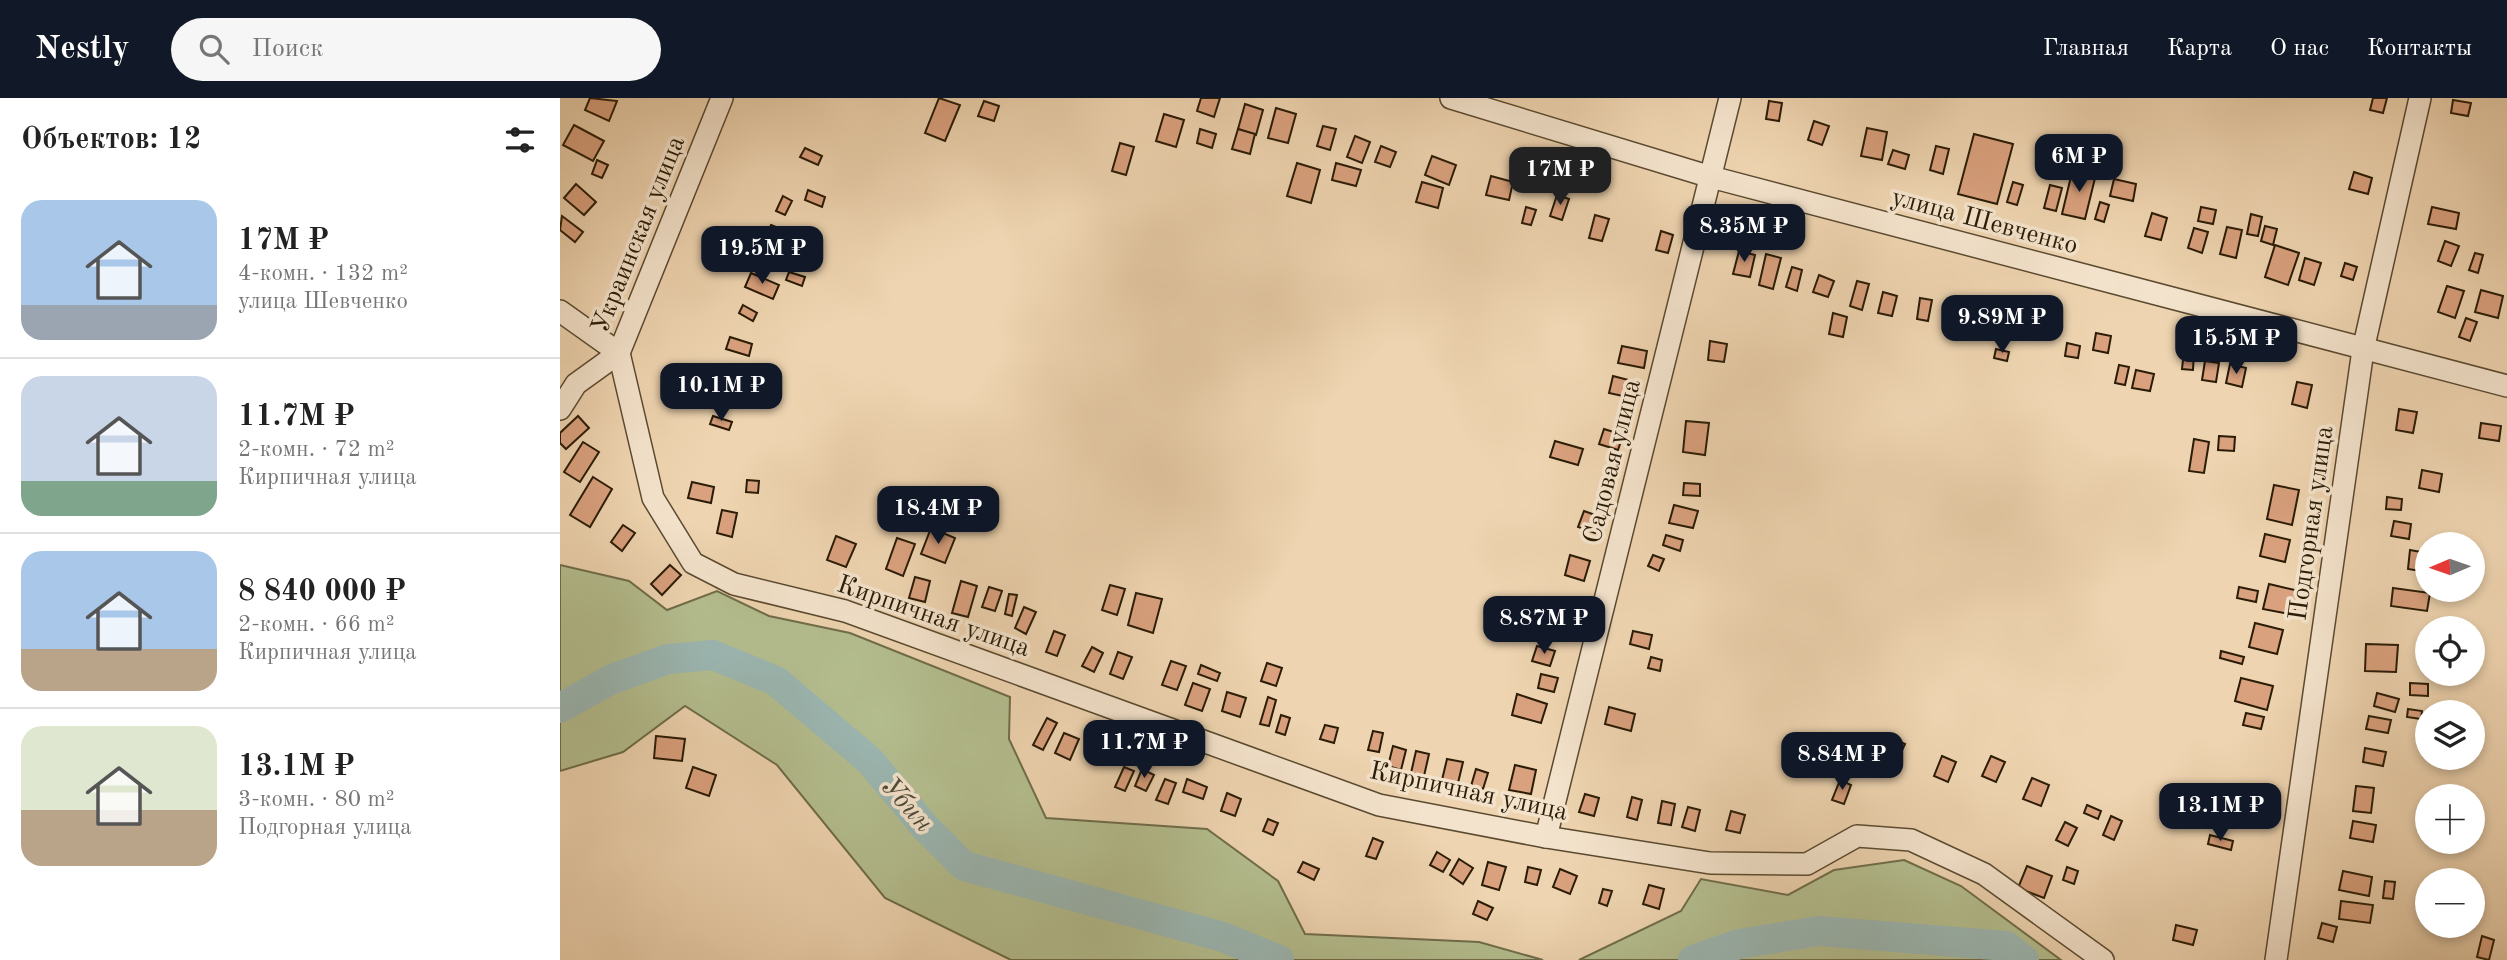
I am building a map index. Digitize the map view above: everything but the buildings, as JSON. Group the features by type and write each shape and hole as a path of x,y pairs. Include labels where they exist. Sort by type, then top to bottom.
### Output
{"street":[{"name":"Украинская улица","path":"560,408 576,384 620,353 722,98"},
{"name":"улица Шевченко","path":"1451,98 1711,177 2507,386"},
{"name":"Садовая улица","path":"1546,837 1730,98"},
{"name":"Подгорная улица","path":"2276,960 2363,349 2420,98"},
{"path":"560,312 620,353"},
{"name":"Кирпичная улица","path":"620,353 653,498 692,563 734,584 845,611 1379,804 1546,837 1710,863 1807,864 1857,836 1911,840 1984,874 2103,960"}],"green space":[{"path":"560,565 629,581 667,610 717,591 769,616 850,633 1010,697 1009,739 1046,818 1207,829 1278,881 1305,934 1479,942 1543,960 1011,960 885,898 777,765 685,706 623,752 560,771"},
{"path":"1904,860 1961,886 2061,960 1579,960 1681,911 1701,879 1788,895 1834,870"}],"waterway":[{"name":"Убин","path":"560,708 612,679 668,659 713,655 776,681 870,761 925,827 964,866 1223,937 1279,960"},
{"name":"Убин","path":"1693,960 1739,944 1819,931 2006,946 2024,960"}]}
